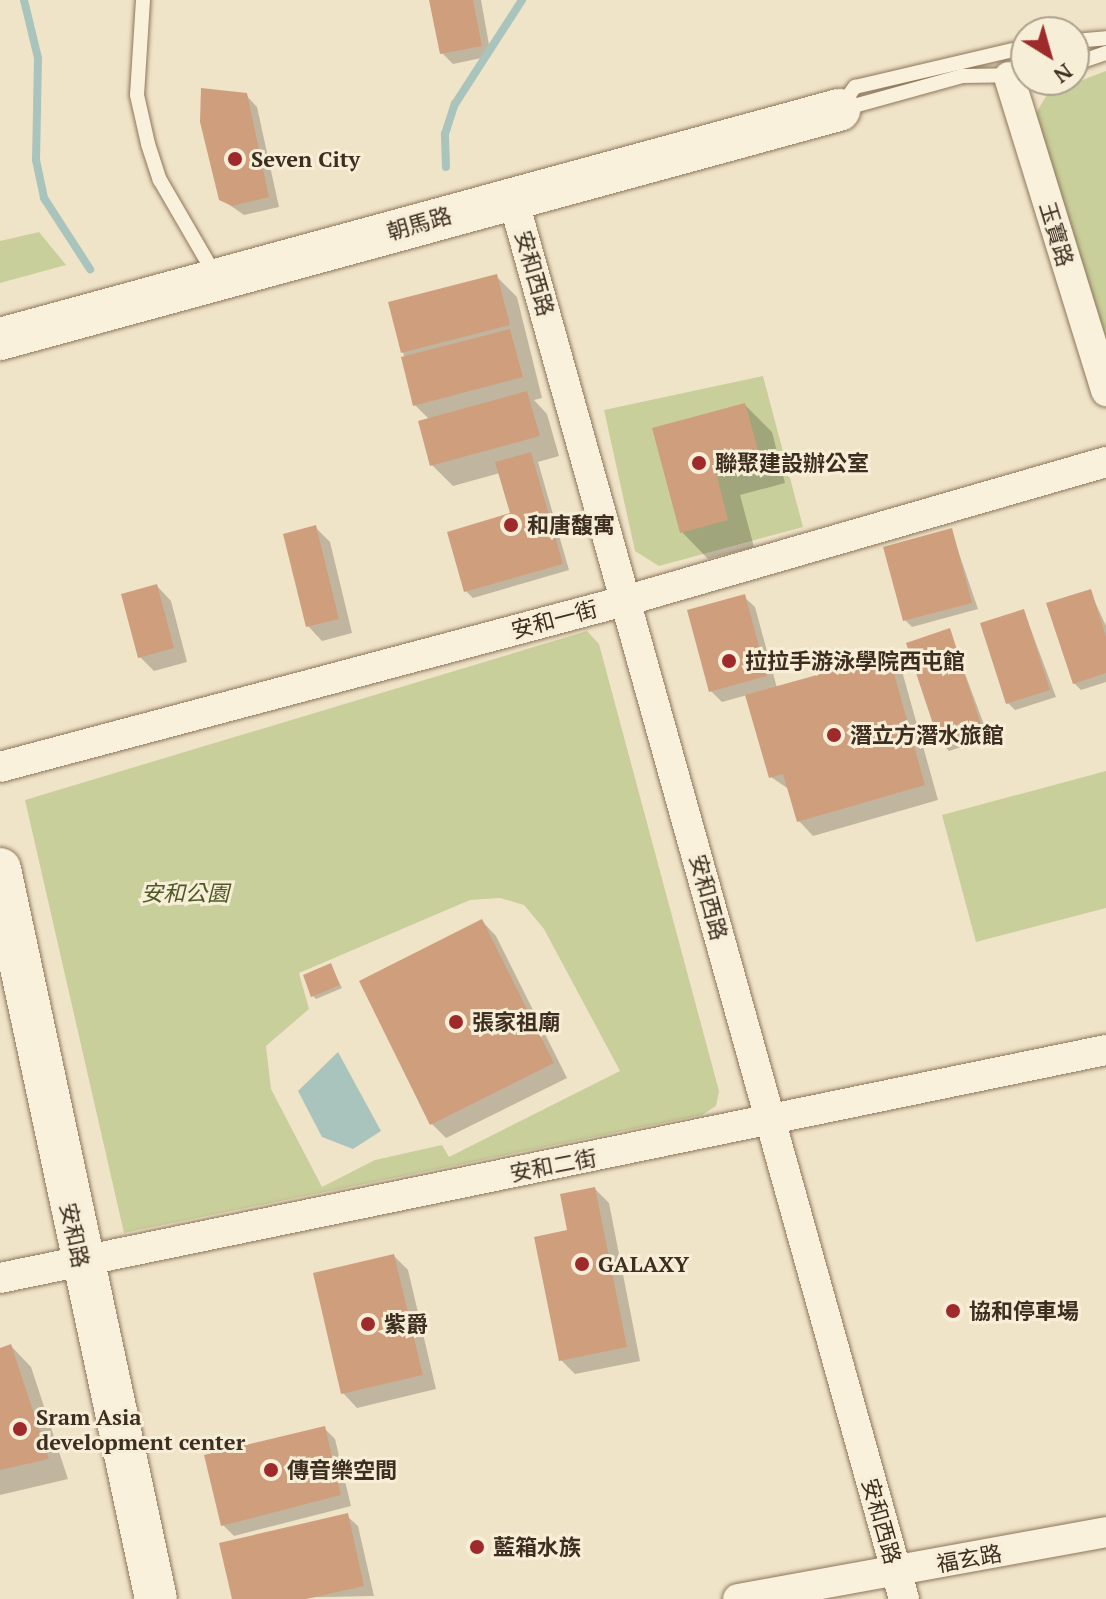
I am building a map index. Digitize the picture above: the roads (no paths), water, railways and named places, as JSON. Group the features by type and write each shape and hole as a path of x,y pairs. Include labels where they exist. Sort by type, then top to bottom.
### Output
{"street":[{"name":"玉寶路","path":"1023,96 1106,391"},
{"name":"朝馬路","path":"0,339 219,282 512,195 839,110"},
{"name":"安和西路","path":"512,195 628,600 900,1585"},
{"name":"安和一街","path":"0,767 628,600 1106,462"},
{"name":"安和路","path":"0,869 80,1259 156,1599"},
{"name":"安和二街","path":"0,1278 80,1259 770,1122 1106,1050"},
{"name":"福玄路","path":"738,1599 900,1585 1106,1532"}],"lane":[{"path":"143,0 137,95 148,144 160,180 219,282"},
{"name":"朝馬路","path":"839,110 855,87 1010,51"},
{"name":"朝馬路","path":"839,110 962,76 1010,76"}],"water":[{"path":"338,1052 381,1131 353,1149 322,1137 298,1091"}],"waterway":[{"path":"24,0 38,58 36,160 44,198 90,269"},
{"path":"446,167 445,134 455,104 522,0"}],"place":[{"name":"Seven City","path":"235,159"},
{"name":"聯聚建設辦公室","path":"699,463"},
{"name":"和唐馥寓","path":"511,525"},
{"name":"拉拉手游泳學院西屯館","path":"729,661"},
{"name":"潛立方潛水旅館","path":"834,735"},
{"name":"張家祖廟","path":"456,1022"},
{"name":"GALAXY","path":"582,1264"},
{"name":"協和停車場","path":"953,1311"},
{"name":"紫爵","path":"368,1324"},
{"name":"Sram Asia development center","path":"20,1429"},
{"name":"傳音樂空間","path":"271,1470"},
{"name":"藍箱水族","path":"477,1547"}],"park label":[{"name":"安和公園","path":"185,893"}]}
